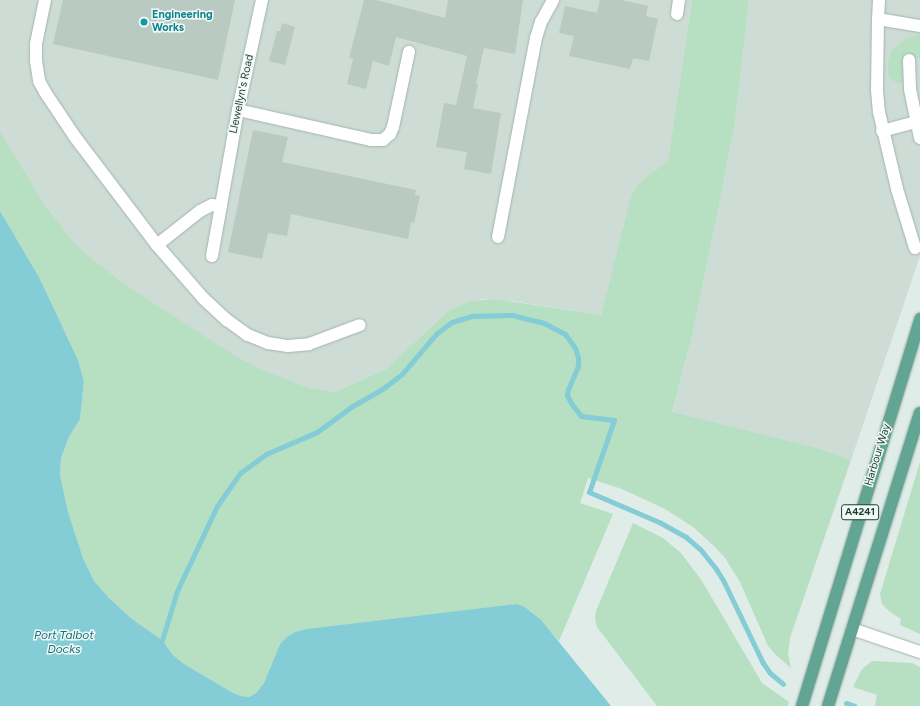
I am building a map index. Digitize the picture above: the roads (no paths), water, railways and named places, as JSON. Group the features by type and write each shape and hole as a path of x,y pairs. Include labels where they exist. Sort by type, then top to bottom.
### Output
{"main road":[{"name":"Harbour Way","path":"802,706 920,319"},
{"name":"A4241","path":"828,706 920,413"}],"street":[{"path":"46,0 36,44 36,61 40,81 45,92 75,137 157,245 204,298 227,320 248,335 268,343 288,346 309,344 360,325"},
{"name":"Llewellyn's Road","path":"212,256 238,110 262,0"},
{"path":"498,237 536,38 541,22 553,0"},
{"path":"677,14 679,0"},
{"path":"879,0 877,90 882,131 897,189 915,248"},
{"path":"878,19 920,26"},
{"path":"238,110 371,140 383,140 390,134 393,127 409,52"},
{"path":"909,60 910,89 920,138"},
{"path":"882,131 916,122"},
{"path":"157,245 200,211 212,205 221,206"},
{"path":"852,630 920,652"}],"water":[{"name":"Port Talbot Docks","path":"0,211 39,277 78,360 84,381 80,419 69,437 61,458 60,475 68,512 83,558 94,581 109,598 132,619 162,640 173,655 184,664 233,693 249,697 256,693 264,683 280,644 295,632 306,629 517,604 525,607 541,620 611,706 0,706"}],"waterway":[{"path":"162,640 177,591 217,506 240,473 266,454 317,432 351,407 381,390 402,374 437,333 452,322 472,316 512,315 544,323 565,334 575,348 578,358 578,366 567,395 571,403 581,416 614,420 589,492 659,522 686,537 700,549 723,580 763,663 770,673 783,684"},
{"path":"846,703 855,706"}],"place":[{"name":"Engineering Works","path":"144,22"}]}
